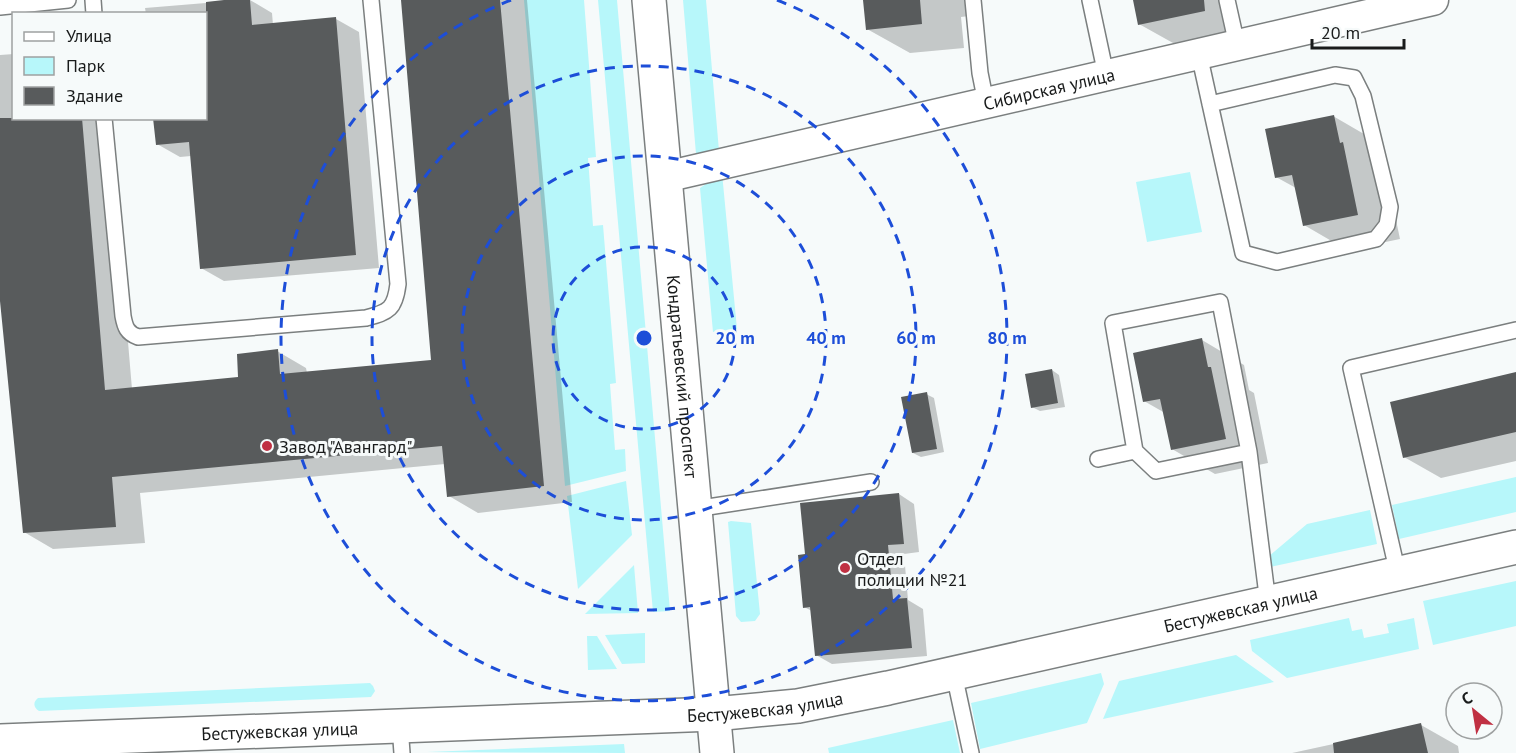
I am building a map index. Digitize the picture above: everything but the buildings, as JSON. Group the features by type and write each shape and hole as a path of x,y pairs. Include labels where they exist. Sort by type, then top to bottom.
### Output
{"street":[{"name":"Кондратьевский проспект","path":"650,0 717,753"},
{"name":"Сибирская улица","path":"665,177 1433,0"},
{"name":"Бестужевская улица","path":"0,741 401,739 798,706 954,674 1516,547"}],"lane":[{"path":"0,7 68,0"},
{"path":"104,120 123,315 127,331 131,335 138,337 201,333 366,318 380,314 390,308 396,297 398,285 371,0"},
{"path":"973,0 980,73 986,103"},
{"path":"1090,0 1106,75"},
{"path":"1227,0 1237,45"},
{"path":"1199,54 1210,104 1243,252 1277,262 1376,239 1387,225 1390,207 1363,96 1354,78 1335,75 1210,104"},
{"path":"1249,452 1156,471 1135,451 1113,323 1220,302 1249,452 1268,603"},
{"path":"1398,574 1352,368 1516,330"},
{"path":"1098,459 1135,451"},
{"path":"695,509 871,482"},
{"path":"954,674 971,753"}],"green space":[{"path":"524,0 584,0 596,157 588,158 593,226 603,225 616,383 610,384 615,450 625,449 626,471 565,486"},
{"path":"598,0 617,0 670,611 653,612"},
{"path":"683,0 706,0 719,151 696,154"},
{"path":"1190,172 1202,232 1147,242 1136,182"},
{"path":"722,173 737,329 713,332 700,188"},
{"path":"1516,477 1516,512 1399,539 1392,505"},
{"path":"626,481 632,535 578,589 567,496"},
{"path":"1370,510 1377,544 1270,567 1269,556 1307,524"},
{"path":"728,522 751,523 760,614 755,621 741,622 736,616"},
{"path":"634,565 638,613 585,614"},
{"path":"1516,581 1516,626 1433,645 1423,601"},
{"path":"1349,618 1352,631 1362,629 1364,638 1389,633 1387,624 1414,618 1419,649 1287,678 1252,651 1250,640"},
{"path":"645,633 645,663 622,664 605,635"},
{"path":"587,636 597,636 617,669 588,670"},
{"path":"1236,655 1274,682 1103,719 1119,681"},
{"path":"1101,673 1104,684 1087,723 980,749 971,703"},
{"path":"370,683 375,691 371,697 39,711 34,704 38,698"},
{"path":"953,720 960,753 829,753 828,748"},
{"path":"624,744 625,753 427,752"}],"place":[{"name":"Завод \"Авангард\"","path":"267,446"},
{"name":"Отдел полиции №21","path":"845,568"}]}
